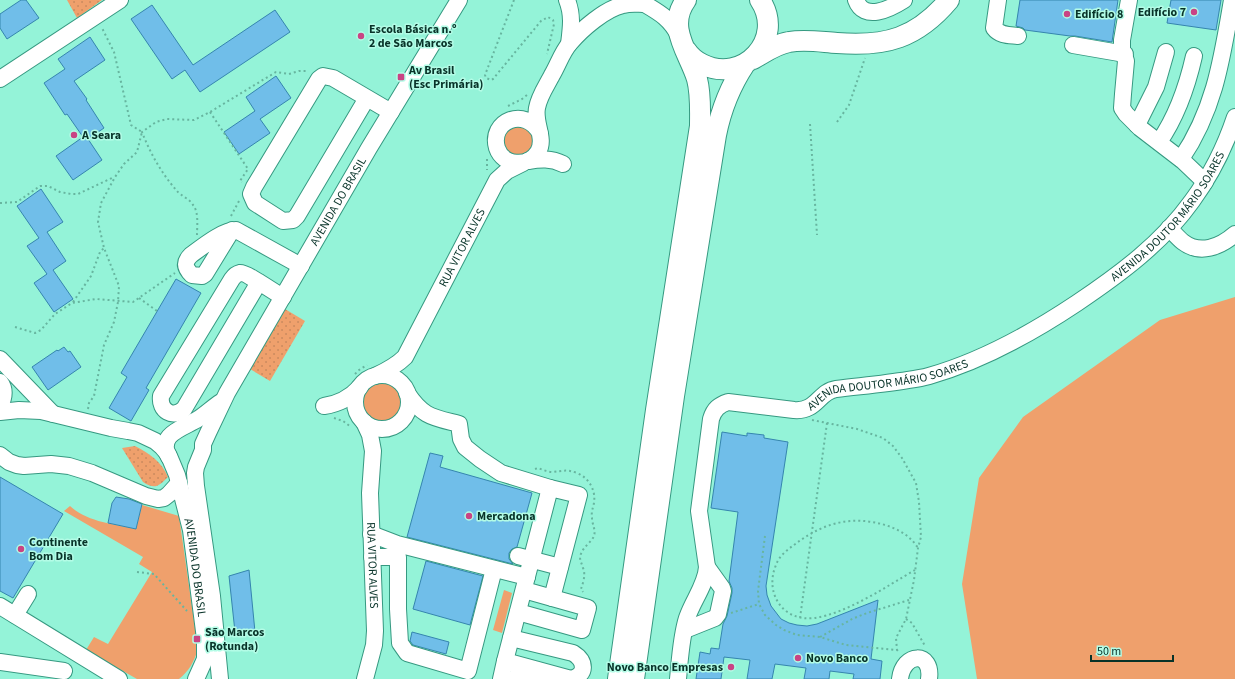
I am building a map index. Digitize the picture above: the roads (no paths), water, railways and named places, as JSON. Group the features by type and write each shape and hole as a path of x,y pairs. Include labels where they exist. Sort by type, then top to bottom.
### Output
{"main road":[{"path":"618,679 656,410 700,126 700,95 697,79 681,39 678,24 680,13 686,0"},
{"path":"681,39 688,54 698,62 709,68 721,70 734,68 780,44 789,42 809,40 867,44 888,41 914,31 940,11 949,0"},
{"path":"762,5 775,22 793,34 809,40"},
{"path":"634,679 674,396 718,123 727,98 739,73 761,48 766,36 768,22 762,5"}],"street":[{"path":"0,79 120,0"},
{"name":"RUA VITOR ALVES","path":"567,0 571,9 572,19 569,44"},
{"path":"856,0 857,5 867,12 884,10 904,0"},
{"path":"998,0 994,28 997,32 1002,34 1018,36"},
{"path":"1130,0 1122,40 1122,49 1125,54 1126,61 1122,108 1136,125 1181,159 1205,182"},
{"path":"1181,159 1197,134 1212,97 1219,73 1232,0"},
{"name":"AVENIDA DO BRASIL","path":"220,679 212,596 196,486 196,467 222,401 390,112 458,1"},
{"path":"641,2 671,22 681,39"},
{"name":"RUA VITOR ALVES","path":"497,180 507,171 533,158 538,152 540,146 540,136 536,116 539,100 569,44 594,20 614,8 641,2"},
{"path":"1073,45 1125,54"},
{"path":"1136,125 1156,87 1166,52"},
{"path":"1158,142 1168,128 1179,105 1189,77 1194,56"},
{"path":"367,98 300,212 293,220 283,221 255,203 250,188 318,79 323,76 333,78 367,98 390,112"},
{"name":"RUA VITOR ALVES","path":"365,679 375,637 370,493 373,451 370,436 355,406 356,393 369,379 389,370 405,357 497,180 500,166 496,136 498,131 502,126 526,112 539,100"},
{"name":"AVENIDA DOUTOR MÁRIO SOARES","path":"678,679 684,630 691,609 706,579 707,566 699,510 713,413 722,404 728,402 804,410 814,405 830,390 927,377 995,351 1044,324 1111,279 1143,254 1169,228 1192,202 1205,182 1224,149 1235,117"},
{"path":"497,147 499,152 507,160 512,162 525,162 544,159 561,163 547,149 533,124 528,120 523,119 511,120"},
{"path":"1169,228 1183,242 1195,248 1203,249 1208,249 1222,244 1235,234"},
{"path":"226,233 205,274 202,276 192,276 185,265 186,259 226,233 236,230 301,266"},
{"path":"259,282 184,409 175,414 169,413 161,402 161,396 232,279 240,273 245,274 259,282 283,297"},
{"name":"RUA VITOR ALVES","path":"373,451 381,438 397,424 407,412 408,406 403,370 405,357"},
{"path":"0,358 53,414"},
{"path":"375,376 388,376 400,383 414,404 430,416 459,424 465,447 501,473 579,496 552,598"},
{"path":"0,382 4,390 4,397 0,406"},
{"path":"360,387 351,396 341,402 328,406 362,420 375,428 382,429 410,419 430,416"},
{"path":"179,429 191,429 202,439 202,451 194,463 180,465 174,462 168,455 166,449 167,439 171,434 179,429 199,418 222,401"},
{"name":"AVENIDA DO BRASIL","path":"0,412 30,410 138,433 155,441 168,455 179,483 191,530 205,639 205,658 196,679"},
{"path":"0,455 9,462 17,465 24,466 50,464 92,473 146,496 158,499 164,498 179,483"},
{"path":"500,679 525,583 525,558 539,506 550,488"},
{"path":"371,534 397,544 494,568 552,598 588,608 582,630 518,612"},
{"path":"372,557 398,557 398,609 400,643 407,653 468,671 494,568"},
{"path":"525,558 560,567"},
{"path":"684,630 715,618 718,614 723,591 707,566"},
{"path":"15,615 28,594"},
{"path":"0,606 119,679"},
{"path":"511,638 573,653 578,656 582,663 582,672 580,676 571,679 521,674 516,676 514,679"},
{"path":"0,662 64,675 70,648"},
{"path":"900,679 902,668 909,660 912,659 921,659 925,662 929,673"},
{"path":"505,661 550,678"},
{"path":"199,679 208,679"}],"place":[{"name":"Edifício 7","path":"1194,12"},
{"name":"Edifício 8","path":"1067,14"},
{"name":"Escola Básica n.º 2 de São Marcos","path":"361,36"},
{"name":"Av Brasil (Esc Primária)","path":"401,77"},
{"name":"A Seara","path":"74,135"},
{"name":"Mercadona","path":"469,516"},
{"name":"Continente Bom Dia","path":"21,549"},
{"name":"São Marcos (Rotunda)","path":"197,639"},
{"name":"Novo Banco","path":"798,658"},
{"name":"Novo Banco Empresas","path":"731,667"}]}
